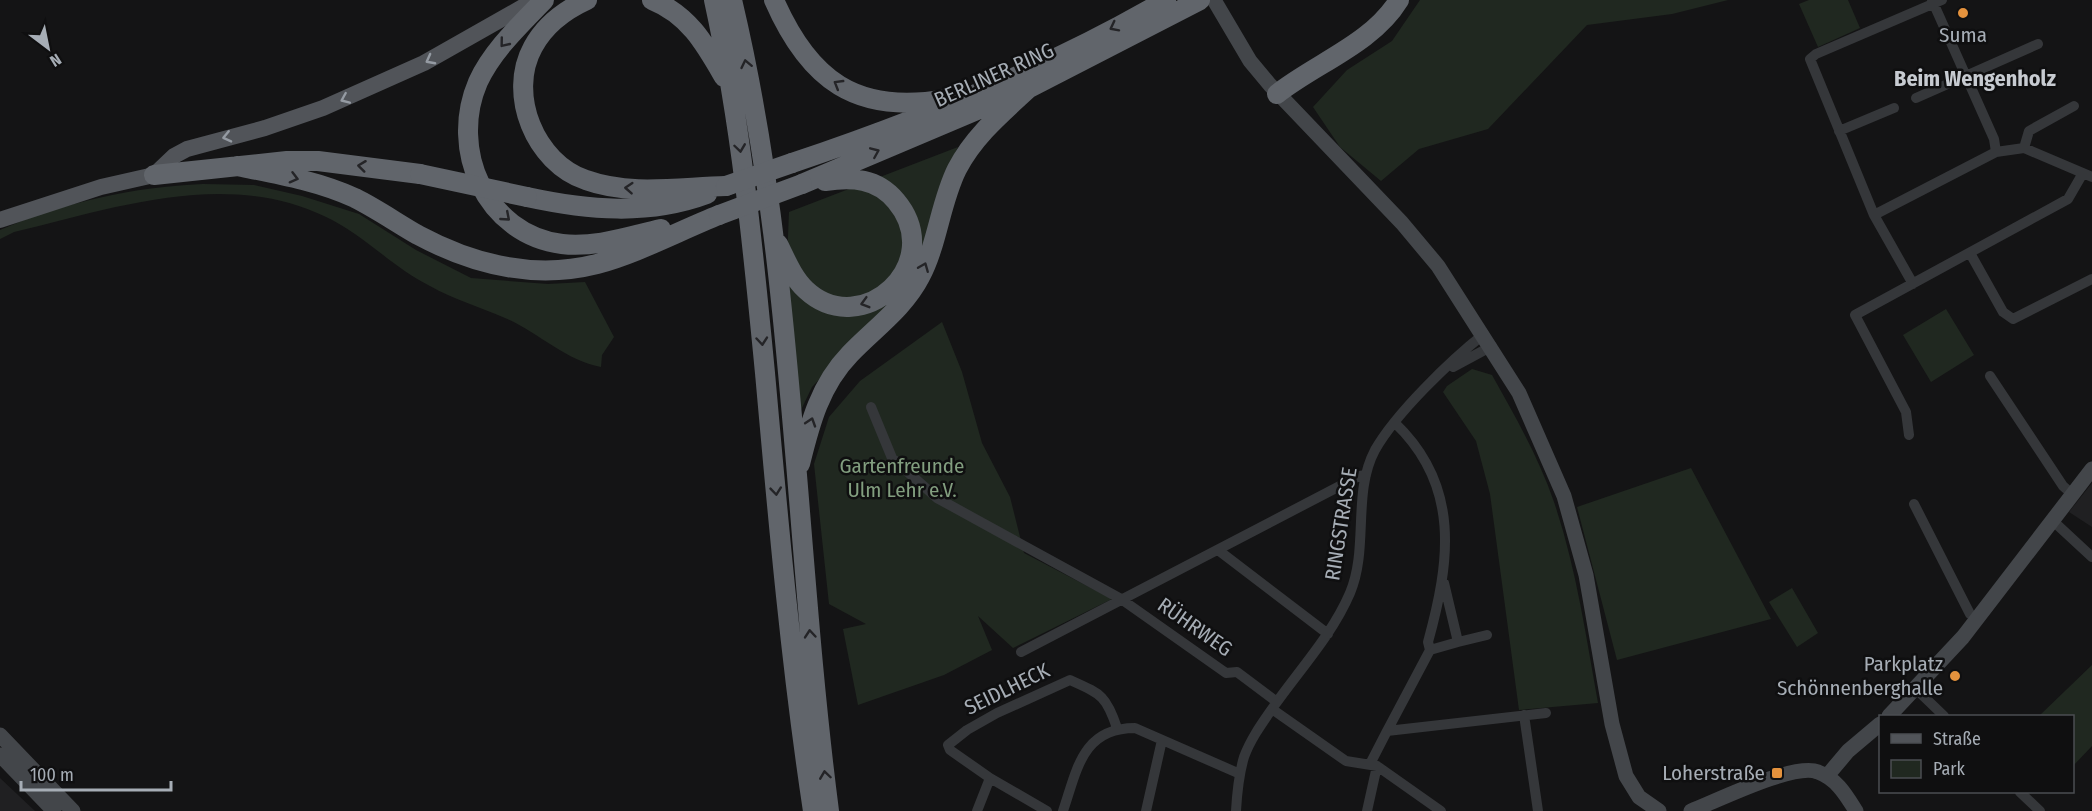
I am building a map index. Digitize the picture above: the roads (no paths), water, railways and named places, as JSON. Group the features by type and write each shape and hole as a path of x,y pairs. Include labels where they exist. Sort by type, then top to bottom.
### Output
{"highway":[{"path":"544,0 492,58 479,81 470,104 468,150 474,175 492,204 520,228 543,240 563,244 588,244 719,215"},
{"path":"587,0 556,18 533,47 526,63 524,102 538,141 551,157 584,179 628,189 691,193"},
{"path":"652,0 683,17 696,32 732,90"},
{"path":"714,0 732,90 751,233 798,707 813,811"},
{"path":"732,0 765,163 815,692 830,811"},
{"path":"774,0 797,46 810,63 850,91 893,102 940,100 974,94"},
{"name":"BERLINER RING","path":"691,193 726,186 848,144 974,94 1068,51 1166,0"},
{"name":"BERLINER RING","path":"802,184 1029,88 1200,0"},
{"path":"1378,24 1387,0"},
{"path":"1277,94 1378,24 1400,0"},
{"path":"796,478 810,422 831,376 908,295 928,259 956,171 968,149 988,125 1029,88"},
{"path":"154,175 287,161 318,161 420,174 573,207 608,210 666,205 691,193"},
{"path":"237,166 303,181 344,194 451,252 496,267 556,270 608,261 719,215 802,184 848,177 868,181 885,190 901,207 910,228 912,253 908,268 898,282 874,301 861,305 831,305 817,299 797,280 772,231"}],"main road":[{"path":"0,220 101,187 154,175 174,156 187,149 265,128 323,108 424,63 535,0"}],"street":[{"path":"1214,0 1250,61 1277,94 1420,244 1456,290 1488,340 1528,412 1564,496 1586,575 1612,724 1626,776 1640,797 1659,811"},
{"path":"1913,284 1874,215 1810,59 1816,54 1936,1 1965,76 1994,139 1996,152"},
{"path":"1916,98 2038,44"},
{"path":"2024,148 2029,131 2074,106"},
{"path":"1839,131 1894,108"},
{"path":"1874,215 1996,152 2024,148 2088,175 2068,199 1855,315 1906,412 1909,435"},
{"path":"1970,253 2003,312 2013,319 2092,279"},
{"name":"RINGSTRASSE","path":"1236,811 1240,774 1253,739 1328,634 1350,591 1356,570 1366,475 1376,449 1395,423 1444,371 1488,340"},
{"path":"1990,376 2063,486 2072,494"},
{"name":"RÜHRWEG","path":"871,407 892,458 937,498 1120,599 1226,673 1237,672 1275,706 1346,761 1374,765 1442,811"},
{"path":"1367,811 1374,765 1387,731 1430,650 1428,642 1443,580 1446,539 1437,484 1420,451 1395,423"},
{"path":"1891,715 1917,690 1977,618 2092,469"},
{"path":"1021,652 1359,476 1366,475"},
{"path":"1914,504 1970,614 1977,618"},
{"path":"2052,520 2092,556"},
{"path":"1218,550 1328,634"},
{"path":"1443,580 1458,642"},
{"path":"1430,650 1487,635"},
{"name":"SEIDLHECK","path":"1047,811 990,778 950,750 948,745 967,729 997,713 1070,680 1098,692 1110,707 1117,728"},
{"path":"1917,690 1942,715"},
{"path":"1387,731 1546,712"},
{"path":"1524,715 1538,811"},
{"path":"1827,776 1848,751 1879,726"},
{"path":"1063,811 1081,759 1098,737 1117,728 1134,728 1240,774"},
{"path":"1,734 73,811"},
{"path":"1146,811 1162,740"},
{"path":"0,755 54,811"},
{"path":"1691,811 1755,784 1803,770 1818,771 1827,776 1838,785 1856,811"},
{"path":"977,811 990,778"},
{"path":"2021,793 2040,811"}],"place":[{"name":"Suma","path":"1963,13"},
{"name":"Parkplatz Schönnenberghalle","path":"1955,676"},
{"name":"Loherstraße","path":"1777,773"}],"district":[{"name":"Beim Wengenholz","path":"1975,78"}],"park label":[{"name":"Gartenfreunde Ulm Lehr e.V.","path":"902,478"}]}
